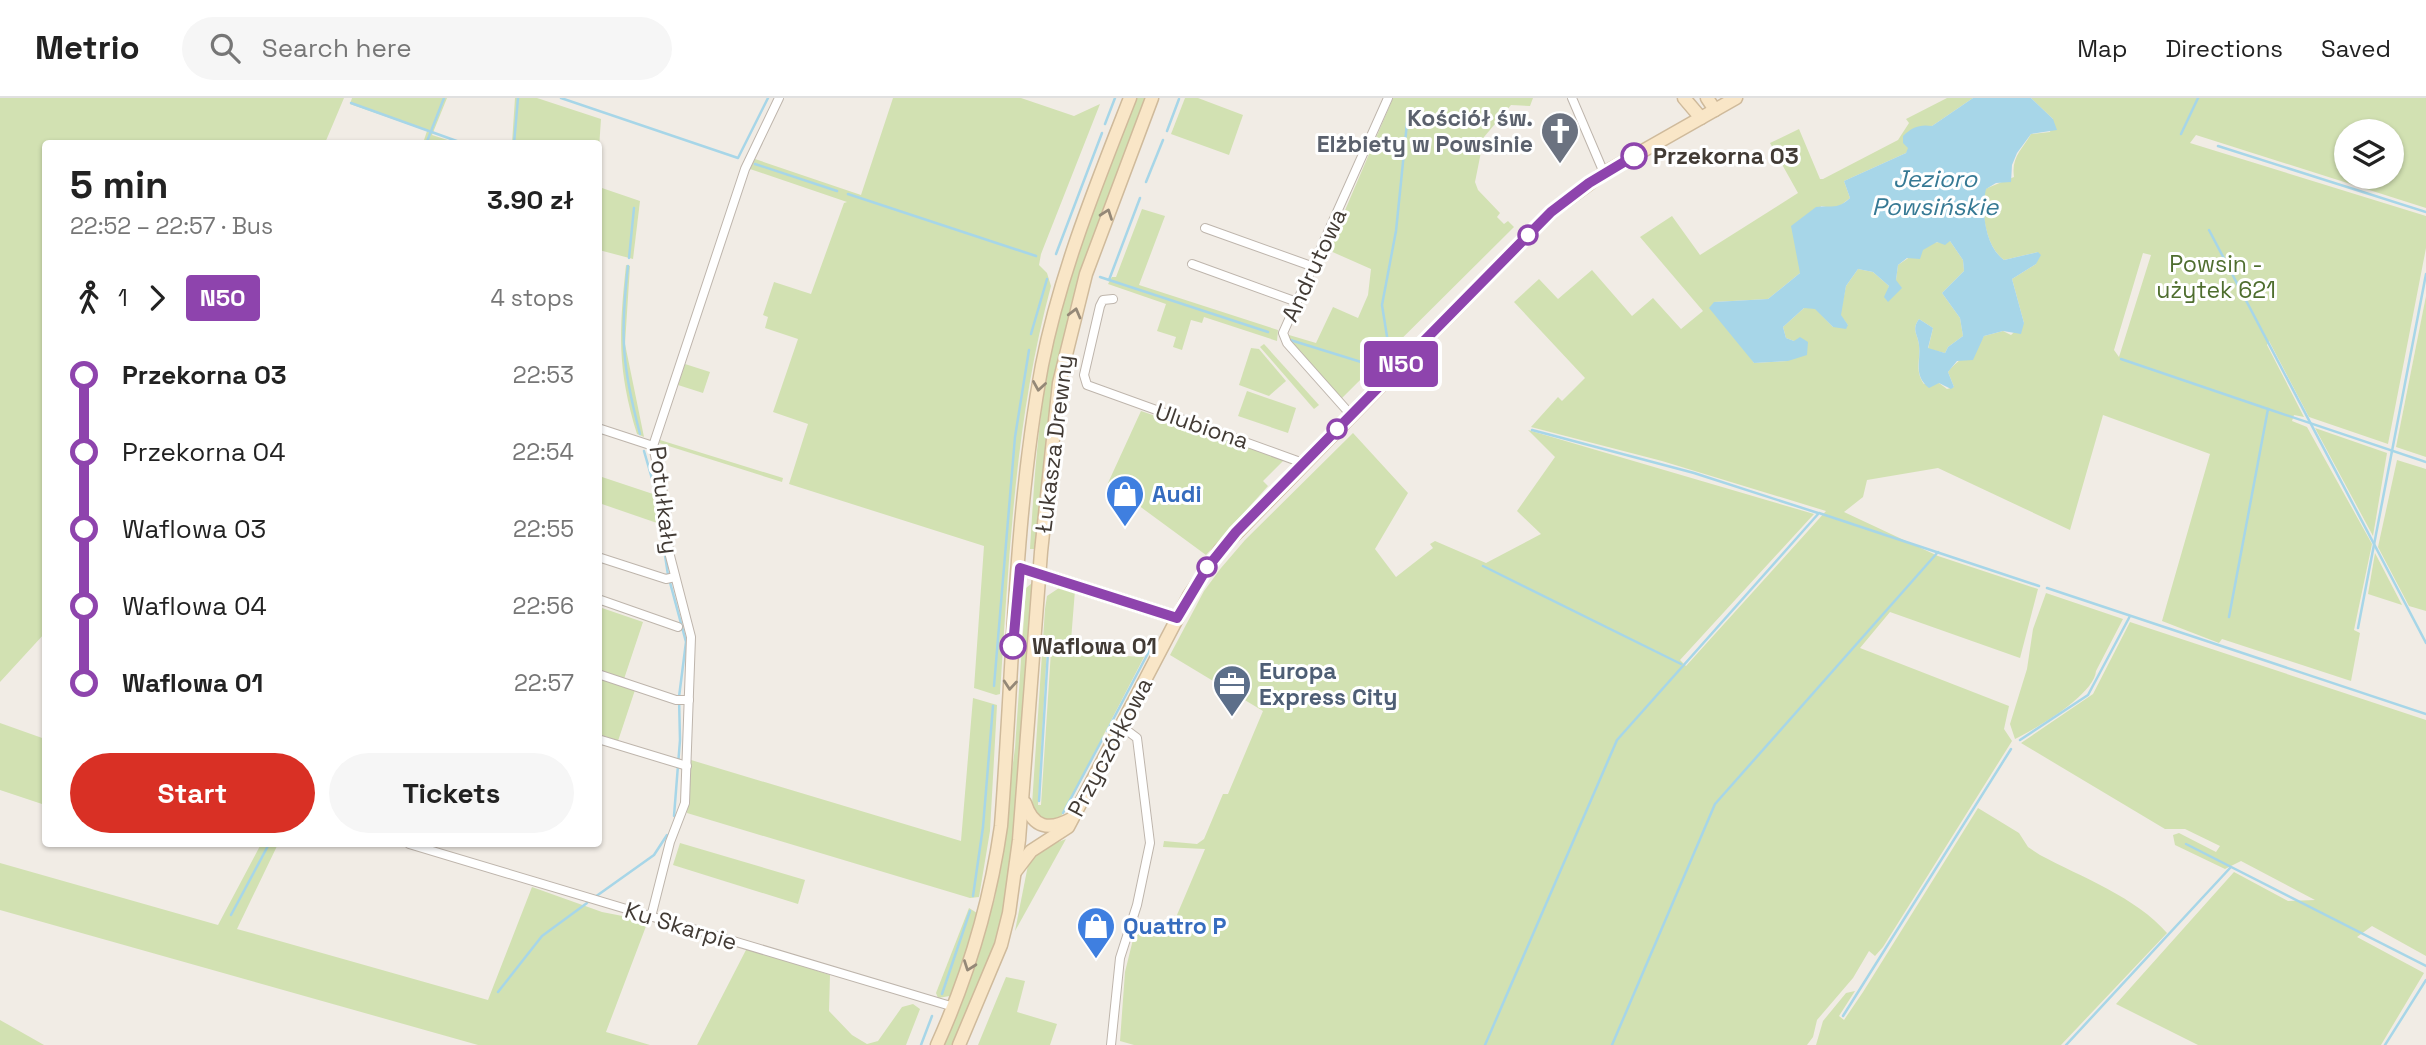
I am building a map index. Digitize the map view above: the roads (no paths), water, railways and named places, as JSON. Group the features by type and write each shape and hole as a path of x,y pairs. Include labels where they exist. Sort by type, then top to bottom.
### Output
{"main road":[{"name":"Łukasza Drewny","path":"937,1045 975,949 995,865 1002,815 1020,568 1038,391 1048,338 1077,238 1130,98"},
{"name":"Łukasza Drewny","path":"959,1045 1004,935 1015,872 1051,434 1069,333 1094,251 1152,98"},
{"path":"1684,98 1701,118"},
{"path":"1707,98 1715,110"},
{"name":"Przyczółkowa","path":"1015,872 1031,851 1060,834 1073,818 1177,618 1220,550 1551,212 1604,173 1736,98"},
{"path":"1020,568 1177,618"},
{"path":"1037,605 1049,587 1068,582"},
{"path":"1022,796 1029,816 1043,827 1052,828 1073,818"}],"street":[{"name":"Potułkały","path":"651,917 670,842 683,811 683,700 690,625 671,578 653,446 745,169 779,98"},
{"name":"Andrutowa","path":"1351,415 1284,340 1283,333 1388,98"},
{"path":"1572,98 1604,173"},
{"path":"1205,228 1314,267"},
{"path":"1192,264 1297,302"},
{"name":"Ulubiona","path":"1113,299 1103,300 1100,306 1084,375 1087,385 1303,463"},
{"path":"602,429 653,446"},
{"path":"602,558 671,578"},
{"path":"602,600 678,627"},
{"path":"602,675 683,700"},
{"path":"1111,1045 1120,958 1138,905 1150,842 1137,738 1121,726"},
{"path":"602,740 681,765"},
{"name":"Ku Skarpie","path":"419,847 954,1007"}],"water":[{"name":"Jezioro Powsińskie","path":"1973,98 2031,98 2053,119 2057,130 2031,134 2012,165 2011,182 1996,183 1986,189 1986,228 1998,254 2004,260 2038,252 2041,255 2036,264 2012,279 2024,323 2021,334 2003,331 1984,336 1973,360 1957,361 1948,372 1954,387 1951,389 1939,383 1929,388 1924,383 1919,373 1919,345 1915,329 1919,319 1933,328 1928,348 1945,353 1948,347 1963,336 1960,318 1942,293 1964,271 1963,260 1950,241 1945,245 1937,242 1923,250 1920,259 1907,258 1898,265 1896,280 1902,288 1888,302 1884,297 1889,286 1873,272 1858,269 1846,286 1841,315 1848,325 1846,329 1833,327 1815,309 1804,308 1783,327 1786,338 1794,341 1800,337 1808,342 1807,355 1788,361 1754,363 1709,308 1714,302 1768,299 1800,273 1791,226 1816,207 1845,202 1850,198 1844,181 1906,153 1908,148 1903,143 1903,136 1906,133 1920,126 1932,126"}],"waterway":[{"path":"428,140 444,98"},
{"path":"514,140 518,98"},
{"path":"561,98 738,158 768,98"},
{"path":"1105,124 1115,98"},
{"path":"2181,134 2198,98"},
{"path":"1167,131 1179,99"},
{"path":"351,103 454,140"},
{"path":"1389,349 1382,305 1396,231 1407,123"},
{"path":"1056,254 1102,133"},
{"path":"1146,182 1163,140"},
{"path":"2218,146 2426,212"},
{"path":"755,164 837,191"},
{"path":"848,194 1036,256"},
{"path":"1109,280 1140,198"},
{"path":"629,258 634,208"},
{"path":"2209,230 2426,643"},
{"path":"628,266 624,351 629,389 640,434"},
{"path":"2358,628 2426,274"},
{"path":"1100,277 1268,332"},
{"path":"1031,334 1047,279"},
{"path":"1287,339 1374,366"},
{"path":"994,686 1015,437 1029,350"},
{"path":"2121,359 2268,409"},
{"path":"2229,617 2268,409 2426,462"},
{"path":"1532,430 1694,473 1818,513"},
{"path":"644,451 655,489 668,575 686,642 679,697 680,740 674,816"},
{"path":"1485,1045 1617,740 1819,513 2039,586"},
{"path":"1612,1045 1715,804 1938,552"},
{"path":"1483,566 1681,664"},
{"path":"2047,588 2426,714"},
{"path":"2020,740 2088,695 2130,616"},
{"path":"1107,731 1156,638"},
{"path":"1039,801 1048,652"},
{"path":"973,896 983,827 993,706"},
{"path":"1063,813 1103,738"},
{"path":"1843,1016 2011,749"},
{"path":"595,897 654,855 667,835"},
{"path":"2186,844 2426,966"},
{"path":"231,915 267,847"},
{"path":"2066,1045 2230,868"},
{"path":"498,992 542,936 587,903"},
{"path":"942,994 970,911"},
{"path":"2385,1045 2426,980"},
{"path":"921,1045 932,1016"}],"place":[{"name":"Przekorna 03","path":"1634,156"},
{"name":"Kościół św. Elżbiety w Powsinie","path":"1560,165"},
{"name":"Audi","path":"1125,528"},
{"name":"Waflowa 01","path":"1013,646"},
{"name":"Europa Express City","path":"1232,718"},
{"name":"Quattro P","path":"1096,960"}],"park label":[{"name":"Powsin - użytek 621","path":"2216,277"}]}
